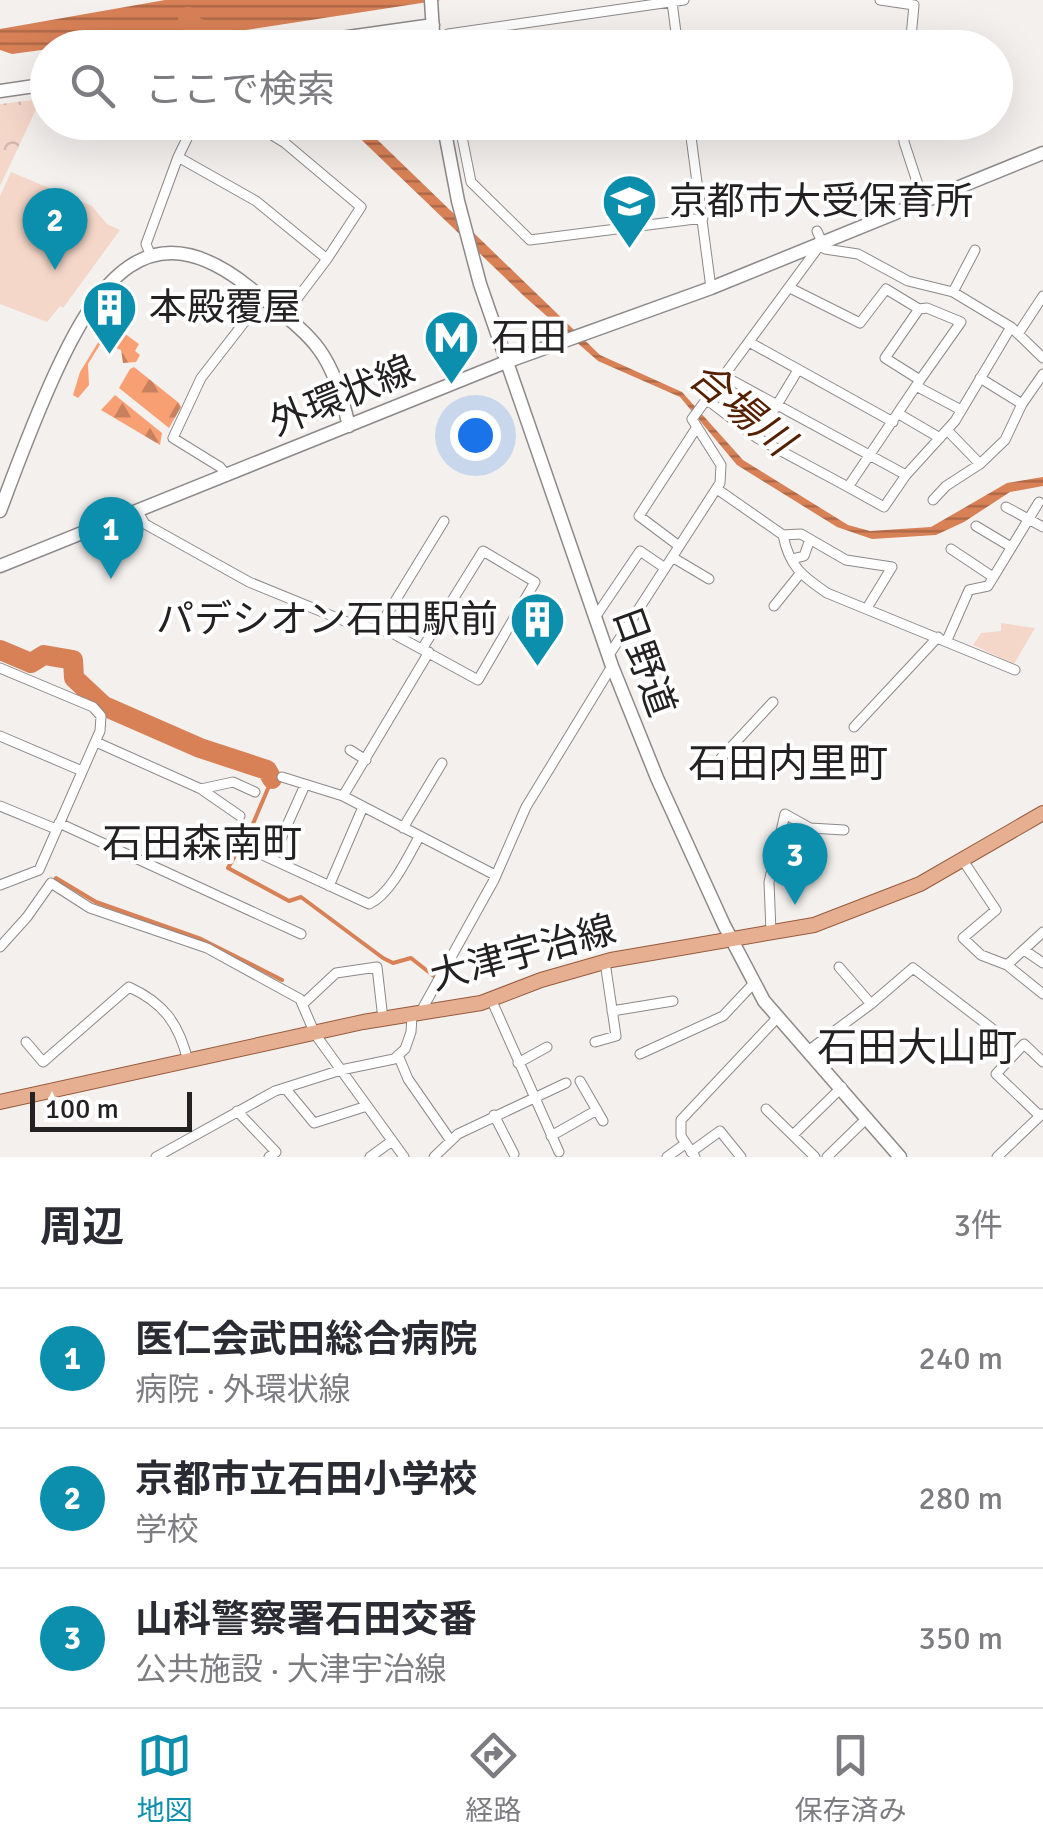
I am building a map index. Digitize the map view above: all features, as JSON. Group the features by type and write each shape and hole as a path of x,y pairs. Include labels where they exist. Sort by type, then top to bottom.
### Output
{"main road":[{"name":"大津宇治線","path":"0,1102 490,999 605,962 814,925 920,884 1043,813"}],"street":[{"path":"476,30 684,0"},
{"path":"880,0 914,6 912,30"},
{"path":"672,2 676,30"},
{"path":"432,4 433,30"},
{"path":"398,30 433,25"},
{"path":"0,91 30,87"},
{"path":"151,256 146,244 186,140"},
{"path":"280,140 361,207 284,316"},
{"name":"日野道","path":"446,140 472,254 506,362 610,660 656,778 754,984 894,1155"},
{"path":"463,140 471,182 530,240 702,218"},
{"path":"691,140 712,288"},
{"path":"904,140 924,203"},
{"name":"外環状線","path":"0,566 506,362 712,288 819,237 924,203 1043,152"},
{"path":"178,157 256,201 327,259"},
{"path":"156,1157 285,1088 398,1055 405,1049 415,1015 496,875 526,807 665,568 717,488 721,466 692,419 790,288 819,237"},
{"path":"819,237 825,249 858,254 908,281 953,292 1015,330 1043,358"},
{"path":"953,292 975,250"},
{"path":"0,511 74,332 112,279 151,256 184,254 207,259 228,270 316,342 337,378 349,426"},
{"path":"790,288 860,323 886,289 919,309 927,308 961,322 848,487"},
{"path":"704,401 757,438 884,507 906,475 944,434 980,378 1043,296"},
{"path":"227,476 174,438 202,378 263,298"},
{"path":"919,309 886,358 961,410"},
{"path":"749,342 896,418 944,434 980,464"},
{"path":"757,438 798,370"},
{"path":"933,500 1005,440 1022,404 1043,374"},
{"path":"724,376 906,475"},
{"path":"980,378 1022,404"},
{"path":"680,546 639,516 697,427"},
{"path":"717,488 784,535 801,534 846,560 892,567 867,608"},
{"path":"854,727 942,639 969,590 988,586 1040,502"},
{"path":"1006,507 1043,526"},
{"path":"138,512 145,524 250,582 348,622 378,629 426,651 478,680 535,582 482,551 426,651 366,760 343,796"},
{"path":"378,629 444,521"},
{"path":"976,526 1012,547"},
{"path":"784,535 786,550 800,575 827,593 1015,670"},
{"path":"792,560 804,556 809,542"},
{"path":"951,549 993,576"},
{"path":"596,616 640,550 665,568"},
{"path":"672,557 709,579"},
{"path":"774,606 800,575"},
{"path":"0,668 98,711 101,716 96,742 39,870 0,885"},
{"path":"721,758 773,702"},
{"path":"0,736 82,770"},
{"path":"96,742 200,789 240,816"},
{"path":"350,750 366,760"},
{"path":"403,828 442,764"},
{"path":"282,777 343,796 496,875"},
{"path":"200,789 233,782 255,792"},
{"path":"272,859 306,785"},
{"path":"0,806 58,826 301,934"},
{"path":"329,886 363,807"},
{"path":"771,932 769,882 785,814 810,828 844,830"},
{"path":"243,846 369,904 396,876 419,837"},
{"path":"962,859 996,910 964,938 981,954 1007,965 1043,994"},
{"path":"39,870 51,883 90,908 207,948 304,1003 316,1034 404,1157"},
{"path":"0,947 28,917 51,883"},
{"path":"1007,965 1043,932"},
{"path":"1024,950 1043,964"},
{"path":"596,1042 616,1036 605,962"},
{"path":"304,1003 336,973 376,967 382,1019"},
{"path":"839,967 871,1004"},
{"path":"808,1050 913,968 994,1030"},
{"path":"640,1054 723,1016 754,984"},
{"path":"26,1042 43,1062 129,987 153,998 182,1034 188,1061"},
{"path":"490,999 559,1152"},
{"path":"612,1011 673,1001"},
{"path":"690,1151 681,1136 681,1120 778,1017"},
{"path":"998,1157 1042,1114 996,1074 1024,1044 1043,1062"},
{"path":"518,1062 547,1047"},
{"path":"398,1055 408,1079 450,1141"},
{"path":"580,1081 602,1121"},
{"path":"434,1157 450,1141 494,1114 566,1083"},
{"path":"792,1135 842,1087"},
{"path":"285,1088 314,1122 367,1106"},
{"path":"766,1109 815,1157"},
{"path":"551,1136 597,1110"},
{"path":"237,1111 276,1152 269,1157"},
{"path":"494,1114 514,1154"},
{"path":"828,1157 867,1118"},
{"path":"667,1157 690,1151 720,1131 741,1157"},
{"path":"370,1157 392,1141"}],"green space":[{"path":"30,100 30,122 0,186 0,104"},
{"path":"11,172 92,206 107,224 120,230 63,308 60,306 47,322 0,304 0,196"},
{"path":"110,323 139,344 135,351 140,355 136,362 123,363 121,350 101,343 88,364 89,385 78,398 73,395 80,372"},
{"path":"134,367 179,403 181,407 169,428 119,388"},
{"path":"115,395 162,433 160,445 101,410"},
{"path":"1001,623 1035,628 1014,664 973,645 981,633 1001,631"}],"shaded area":[{"path":"165,0 441,0 246,30 30,30 30,52 12,54 0,50 0,29"},
{"path":"362,140 378,140 600,355 682,392 743,460 848,525 870,531 931,527 1007,483 1043,477 1043,486 1010,492 936,535 872,539 837,527 737,465 680,397 598,361 525,297"}],"waterway":[{"name":"合場川","path":"188,17 194,27 203,30"},
{"path":"0,650 31,663 44,655 73,660 74,678 104,706 200,748 267,770 272,779"},
{"path":"272,779 228,868 289,901 301,897 383,958 393,963 411,958 435,977"},
{"path":"56,878 96,902 201,939 282,980"}],"place":[{"name":"京都市大受保育所","path":"630,250"},
{"name":"京都市立石田小学校","path":"55,270"},
{"name":"本殿覆屋","path":"110,356"},
{"name":"石田","path":"452,386"},
{"name":"医仁会武田総合病院","path":"111,579"},
{"name":"パデシオン石田駅前","path":"537,668"},
{"name":"山科警察署石田交番","path":"795,905"}],"district":[{"name":"石田内里町","path":"788,764"},
{"name":"石田森南町","path":"202,844"},
{"name":"石田大山町","path":"917,1048"}]}
